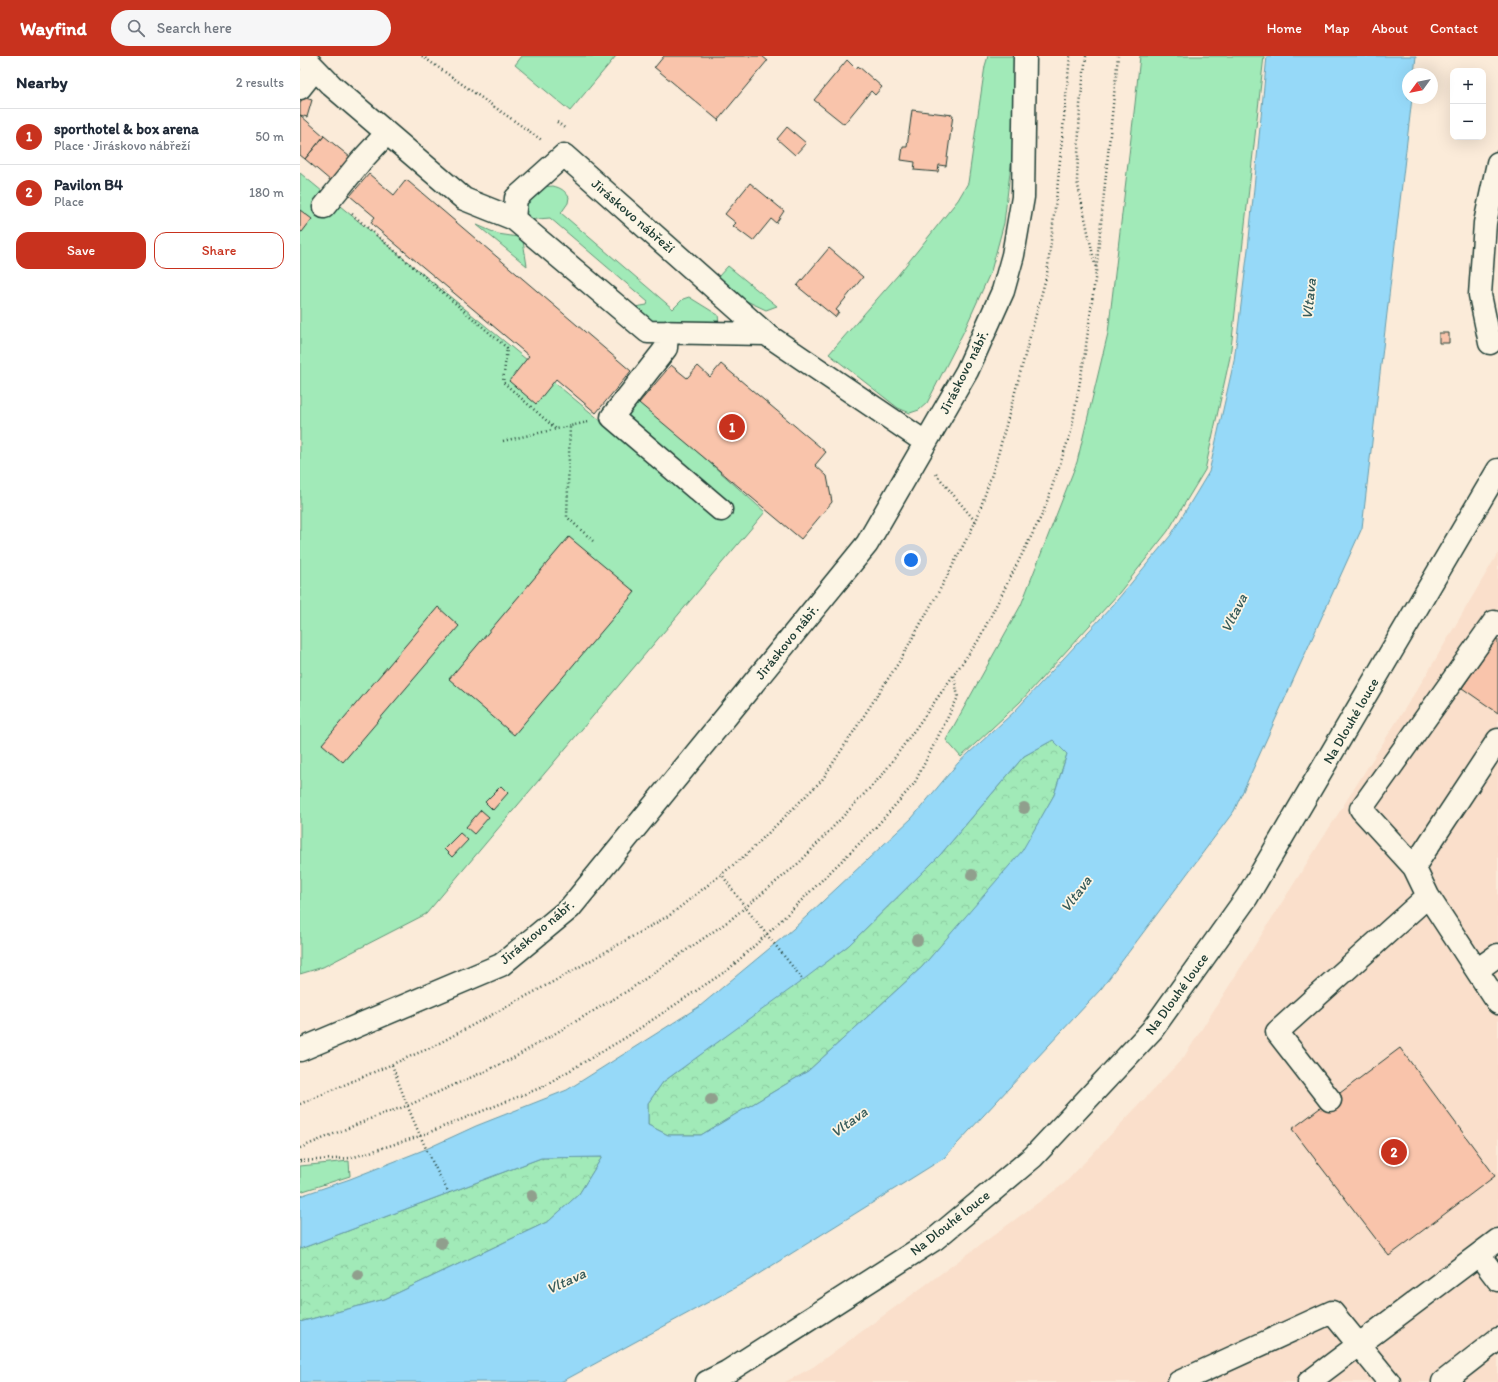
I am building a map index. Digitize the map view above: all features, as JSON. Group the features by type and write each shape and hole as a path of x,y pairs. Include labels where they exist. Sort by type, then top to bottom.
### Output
{"street":[{"name":"Jiráskovo nábř.","path":"300,1050 500,965 570,908 866,544 970,364 1002,291 1013,255 1023,197 1026,56"},
{"path":"300,88 309,62 331,85 464,199 514,219 648,332 766,334"},
{"path":"328,202 361,161 387,133"},
{"path":"514,219 516,198 564,155"},
{"name":"Jiráskovo nábřeží","path":"564,155 766,334 922,448"},
{"path":"1490,342 1480,295 1485,223 1498,163"},
{"path":"667,332 666,348 612,417 721,510"},
{"name":"Na Dlouhé louce","path":"707,1382 727,1372 935,1239 1033,1157 1152,1030 1247,897 1498,470"},
{"path":"1498,625 1494,622 1361,809 1414,867 1428,896 1498,1003"},
{"path":"1414,867 1498,740"},
{"path":"1330,1100 1278,1032 1428,896"},
{"path":"1477,970 1498,956"},
{"path":"1310,1382 1498,1240"},
{"path":"1479,1255 1498,1280"},
{"path":"1179,1382 1332,1312 1360,1344 1389,1382"},
{"path":"1449,1380 1498,1340"}],"path":[{"path":"422,56 564,155"},
{"path":"1086,56 1080,105 1077,181 1096,272"},
{"path":"300,1148 382,1114 407,1106 510,1060 616,998 730,920 800,862 883,774 978,641 1043,513 1071,432 1085,353 1096,272 1118,56"},
{"path":"328,202 507,348 503,382 556,429"},
{"path":"503,442 612,417"},
{"path":"570,426 567,517 593,541"},
{"path":"922,448 976,521"},
{"path":"300,1161 351,1158 420,1136 540,1088 625,1038 729,969 766,935 874,829 914,784 958,697 954,674"},
{"path":"721,873 766,935 775,944 803,980"},
{"path":"392,1065 420,1136 449,1193"}],"shaded area":[{"path":"1498,553 1498,1382 785,1382 813,1367 1065,1183 1184,1057 1428,672"}],"green space":[{"path":"522,56 616,56 570,111 515,65"},
{"path":"988,56 1013,56 1017,75 1014,139 1004,223 991,271 964,331 927,403 919,410 910,413 898,408 829,354 898,275 958,200 968,183 985,66"},
{"path":"1140,56 1264,56 1230,357 1205,470 1168,531 1119,593 1020,702 961,757 946,740 1021,605 1077,462 1108,333"},
{"path":"300,173 601,421 627,389 765,512 426,914 323,967 300,974"},
{"path":"553,186 562,190 569,197 568,203 561,213 673,309 683,299 689,297 718,315 719,323 654,326 629,308 647,305 648,302 550,218 525,220 522,199 541,187"},
{"path":"477,225 498,234 518,237 523,241 527,266"},
{"path":"728,266 777,306 766,310 723,290 717,282 718,277"},
{"path":"1053,740 1067,754 1054,795 1023,851 922,967 808,1071 701,1135 668,1135 648,1125 648,1103 663,1082 849,945 940,855 1024,756"},
{"path":"602,1157 579,1194 549,1221 385,1299 300,1322 300,1249 541,1158"},
{"path":"349,1161 350,1176 300,1192 300,1166"}],"water":[{"name":"Vltava","path":"1267,56 1416,56 1415,68 1402,68 1402,104 1411,104 1362,528 1234,811 1101,989 944,1158 749,1280 565,1380 560,1382 300,1382 300,1322 385,1299 549,1221 579,1194 602,1157 541,1158 300,1249 300,1196 350,1179 426,1149 476,1126 567,1090 700,1006 793,929 912,818 958,763 1014,712 1113,605 1171,535 1209,472 1234,361 1248,249","holes":["1053,740 1067,754 1054,795 1022,851 922,967 808,1071 701,1135 668,1135 648,1125 648,1103 663,1082 849,945 940,855 1024,756"]}],"building":[{"path":"664,56 762,56 768,61 718,120 719,121 654,67"},
{"path":"847,60 856,69 858,66 882,87 875,95 871,91 844,124 814,100"},
{"path":"302,97 312,100 307,117 300,115 300,104"},
{"path":"912,110 953,115 946,166 939,165 938,172 914,170 915,162 901,160 903,147 907,147"},
{"path":"300,115 324,136 305,159 300,155"},
{"path":"787,127 806,143 795,155 777,139"},
{"path":"324,136 350,157 331,181 305,159"},
{"path":"369,174 394,195 406,180 409,182 631,371 596,413 556,379 536,404 509,381 529,356 373,225 371,222 375,217 350,196"},
{"path":"750,183 784,211 776,223 771,219 753,241 733,226 736,223 725,214"},
{"path":"300,210 312,219 302,232 300,231"},
{"path":"829,248 863,277 836,310 839,312 835,317 797,286"},
{"path":"1439,333 1449,333 1449,343 1439,343"},
{"path":"721,364 826,452 815,465 827,476 832,502 801,539 639,403 671,365 687,378 698,366 710,377"},
{"path":"569,537 635,592 514,735 449,679"},
{"path":"438,607 459,626 343,762 322,744"},
{"path":"1496,639 1498,640 1498,713 1462,688"},
{"path":"501,786 508,793 493,810 485,802"},
{"path":"481,810 489,817 474,834 466,827"},
{"path":"460,833 468,840 452,857 444,849"},
{"path":"1400,1048 1495,1176 1389,1256 1292,1129"}],"place":[{"name":"sporthotel & box arena","path":"732,427"},
{"name":"Pavilon B4","path":"1394,1152"}]}
